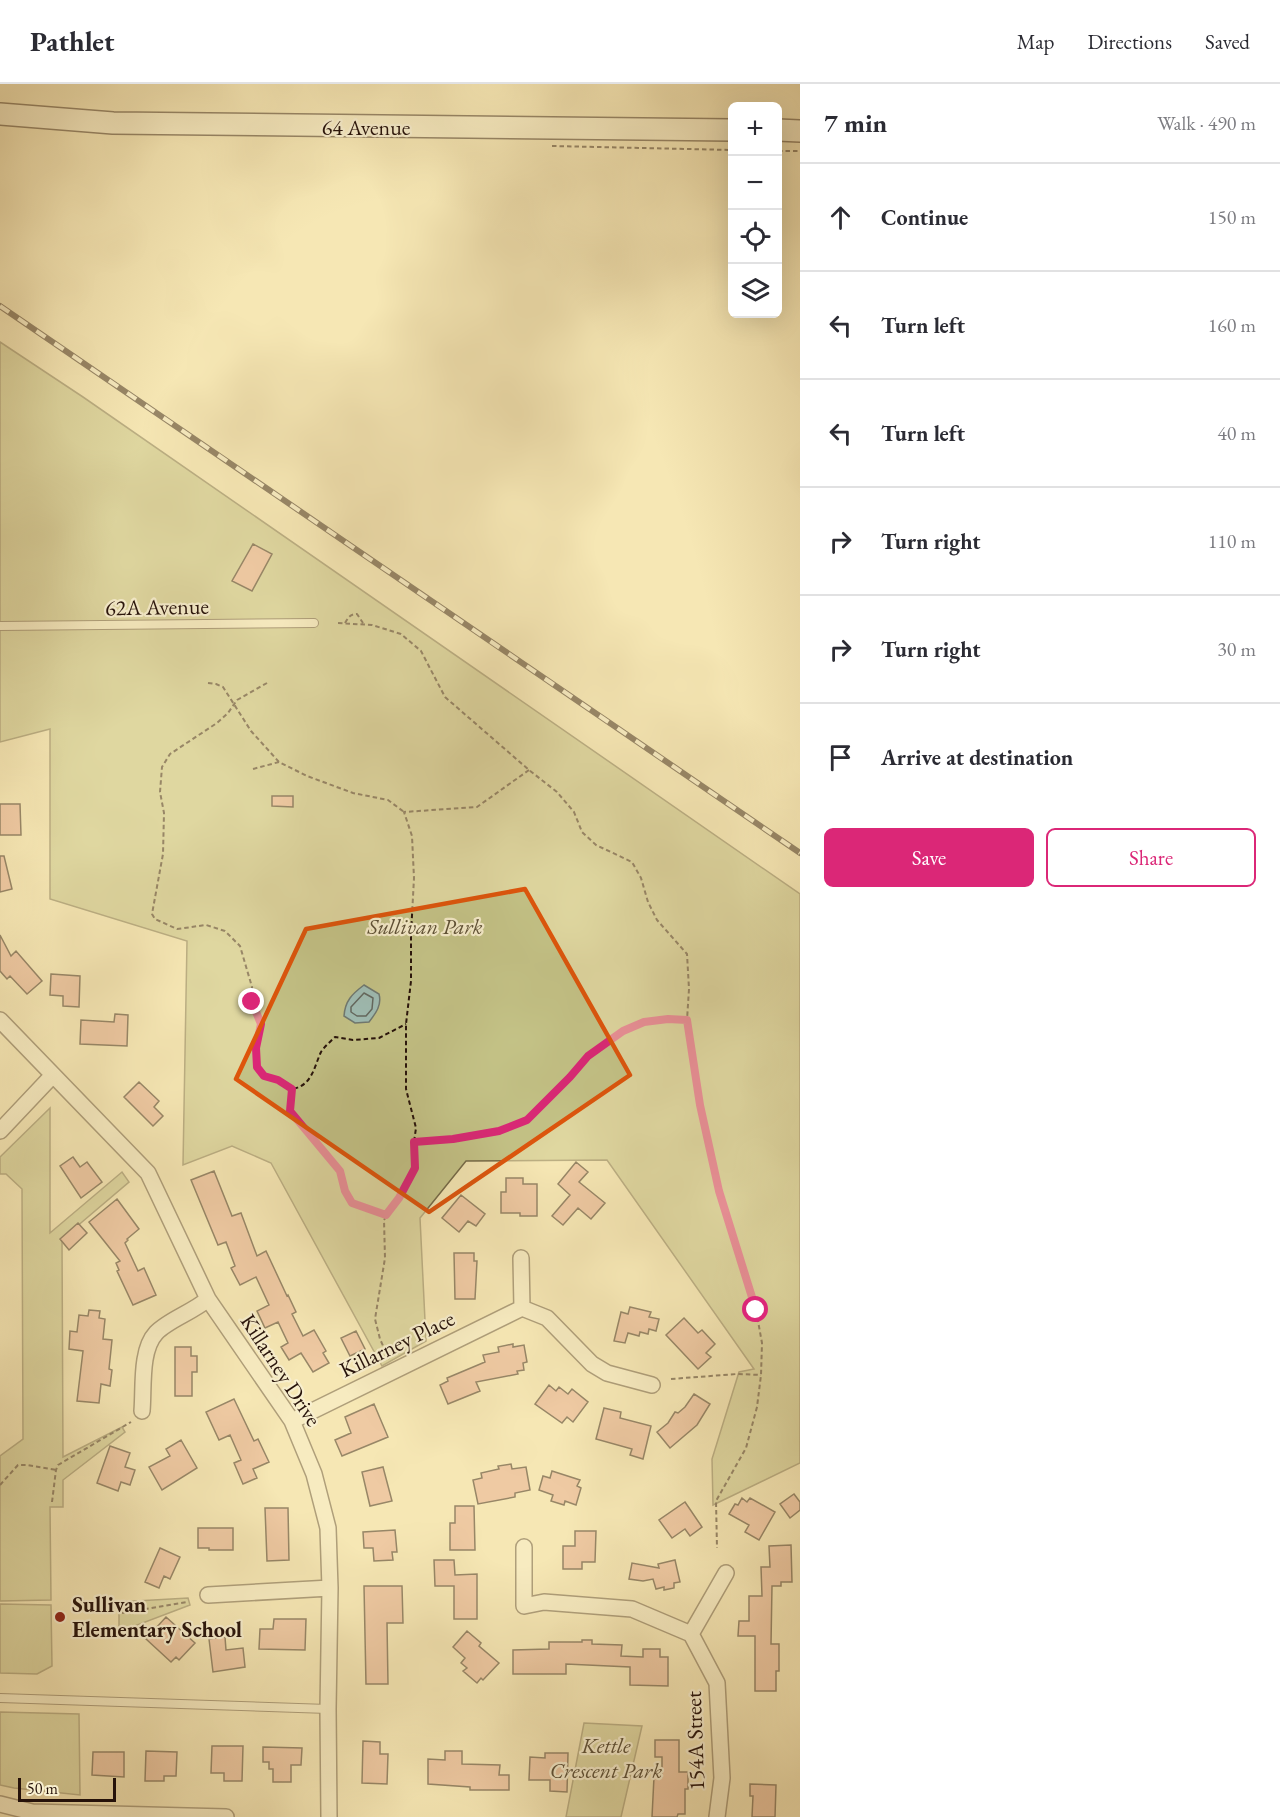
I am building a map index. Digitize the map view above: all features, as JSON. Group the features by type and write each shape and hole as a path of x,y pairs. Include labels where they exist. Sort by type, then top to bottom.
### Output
{"main road":[{"name":"64 Avenue","path":"0,114 113,123 728,130"},
{"path":"782,130 800,131"}],"street":[{"name":"Killarney Drive","path":"0,1020 148,1173 207,1299 292,1421 314,1474 328,1528 329,1817"},
{"path":"0,1131 52,1076"},
{"path":"521,1258 522,1308 547,1318 592,1364 608,1373 652,1385"},
{"path":"142,1411 146,1348 156,1332 197,1308 207,1299"},
{"name":"Killarney Place","path":"292,1421 522,1308"},
{"path":"524,1547 524,1606 544,1602 632,1609 691,1634 726,1573"},
{"path":"208,1595 330,1588"},
{"name":"154A Street","path":"691,1634 717,1683 722,1778 717,1817"},
{"path":"0,1804 32,1812 144,1817 226,1817"}],"lane":[{"name":"62A Avenue","path":"0,626 314,623"},
{"path":"0,1698 328,1709"}],"path":[{"path":"782,151 800,151"},
{"path":"345,623 349,616 357,614 364,624"},
{"path":"338,623 364,624 401,634 421,651 445,697 557,792 574,812 582,832 596,845 632,862 641,878 648,902 657,920 687,954 689,989 687,1020 700,1105 719,1191 756,1310 762,1343 757,1407 746,1448 716,1501 717,1548"},
{"path":"208,683 223,687 251,731 279,762 292,770 325,783 353,793 388,801 404,812 412,836 414,878 411,981 406,1024 406,1089 416,1128 415,1168 399,1198 386,1215 385,1258 375,1319 380,1339 390,1361"},
{"path":"267,683 237,700 217,723 170,754 162,767 160,792 164,813 163,854 153,914 155,919 177,929 206,925 225,931 240,946 252,987 252,1002 261,1024 256,1048 257,1067 264,1076 278,1080 292,1089 299,1088 314,1074 322,1051 335,1037 353,1040 379,1038 406,1024"},
{"path":"254,769 279,762"},
{"path":"404,812 477,807 529,770"},
{"path":"414,1142 453,1139 499,1131 527,1120 564,1084 588,1056 623,1031 644,1022 668,1019 687,1020"},
{"path":"292,1089 290,1111 340,1171 345,1191 352,1203 386,1215"},
{"path":"671,1379 737,1374 761,1375"},
{"path":"52,1502 56,1470 61,1463 131,1422"},
{"path":"0,1485 18,1466 27,1465 56,1470"},
{"path":"122,1613 187,1602"}],"highlighted area":[{"path":"525,889 630,1075 429,1212 236,1079 306,929"}],"green space":[{"name":"Sullivan Park","path":"0,342 83,397 800,894 800,1463 713,1505 712,1459 739,1372 754,1369 607,1160 466,1161 420,1218 426,1341 382,1366 271,1163 232,1146 183,1165 187,941 50,899 50,729 0,742"},
{"path":"50,1108 50,1233 122,1172 129,1182 62,1239 63,1457 122,1427 125,1432 63,1480 63,1507 50,1507 51,1600 0,1601 0,1456 23,1439 22,1189 6,1174 0,1174 0,1157"},
{"path":"188,1598 190,1605 119,1632 119,1602"},
{"path":"0,1604 51,1605 52,1666 37,1674 0,1673"},
{"path":"0,1712 79,1714 80,1795 0,1785"},
{"name":"Kettle Crescent Park","path":"584,1723 642,1726 621,1817 566,1817"}],"water":[{"path":"364,985 379,994 379,1005 369,1022 355,1023 344,1016 346,1006 350,998"}],"building":[{"path":"253,544 272,554 252,591 232,581"},
{"path":"272,796 293,796 293,807 272,806"},
{"path":"0,804 20,804 21,835 0,835"},
{"path":"0,856 4,856 12,889 0,892"},
{"path":"0,935 11,956 16,951 42,981 27,994 10,976 7,979 0,971"},
{"path":"51,974 80,976 79,1007 63,1006 63,996 50,995"},
{"path":"115,1014 128,1015 127,1046 80,1044 81,1020 114,1022"},
{"path":"139,1082 159,1101 154,1107 163,1116 153,1126 124,1097"},
{"path":"73,1157 80,1167 87,1162 102,1182 81,1198 60,1166"},
{"path":"576,1162 588,1172 579,1182 605,1203 591,1219 578,1208 563,1225 552,1216 570,1195 558,1184"},
{"path":"214,1171 232,1216 241,1213 257,1256 266,1251 296,1312 292,1314 303,1336 314,1330 326,1351 323,1353 329,1363 313,1372 301,1353 289,1360 281,1347 288,1343 278,1322 265,1328 257,1311 269,1305 256,1277 240,1285 231,1268 235,1266 226,1242 218,1245 191,1180"},
{"path":"506,1178 523,1178 523,1184 537,1184 537,1216 501,1213 501,1192 506,1192"},
{"path":"461,1195 485,1214 476,1226 468,1221 459,1232 442,1218"},
{"path":"117,1199 139,1229 125,1243 138,1271 144,1268 156,1295 133,1305 117,1271 119,1270 116,1263 120,1261 89,1222"},
{"path":"78,1223 87,1233 69,1250 60,1239"},
{"path":"454,1253 474,1253 474,1261 477,1261 475,1299 455,1299"},
{"path":"630,1307 651,1312 649,1317 659,1319 656,1331 649,1329 648,1334 640,1332 639,1336 628,1333 625,1343 614,1341 621,1312 628,1314"},
{"path":"89,1310 100,1311 99,1318 105,1319 103,1339 112,1340 110,1386 101,1384 99,1403 77,1401 83,1351 69,1349 70,1331 77,1332 79,1315 88,1316"},
{"path":"684,1318 698,1333 702,1330 715,1344 706,1353 711,1357 698,1369 666,1335"},
{"path":"356,1331 365,1349 350,1356 341,1338"},
{"path":"513,1344 513,1347 524,1345 527,1362 523,1363 524,1370 517,1371 518,1374 476,1382 480,1391 448,1404 440,1385 448,1381 447,1378 485,1362 483,1355 499,1352 498,1347"},
{"path":"175,1347 191,1347 191,1356 197,1356 197,1372 192,1372 192,1396 175,1396"},
{"path":"549,1385 556,1391 559,1387 568,1394 572,1389 588,1402 573,1422 567,1417 562,1423 535,1404"},
{"path":"694,1394 710,1404 697,1425 670,1448 657,1432 668,1423 675,1412 678,1413 685,1407"},
{"path":"234,1399 254,1441 258,1439 269,1462 253,1469 257,1478 243,1484 234,1463 241,1460 230,1435 219,1440 206,1412"},
{"path":"374,1404 388,1437 342,1456 335,1440 351,1433 345,1417"},
{"path":"604,1408 621,1412 620,1418 651,1426 643,1459 630,1455 632,1449 596,1439"},
{"path":"181,1440 197,1468 162,1490 149,1467 170,1456 166,1449"},
{"path":"110,1446 130,1453 125,1467 135,1470 130,1485 121,1482 118,1491 97,1483"},
{"path":"511,1464 512,1469 526,1467 530,1490 515,1493 515,1497 478,1504 473,1480 482,1478 481,1473 499,1469 498,1466"},
{"path":"383,1467 392,1501 370,1506 362,1472"},
{"path":"552,1471 580,1480 577,1486 581,1488 576,1505 565,1501 564,1505 551,1501 553,1495 539,1490 543,1476 550,1478"},
{"path":"794,1494 800,1502 800,1510 790,1518 780,1504"},
{"path":"742,1498 747,1502 750,1498 775,1512 759,1540 745,1532 749,1525 729,1514"},
{"path":"685,1502 702,1527 690,1536 685,1529 672,1538 659,1520"},
{"path":"455,1506 474,1506 475,1550 450,1550 450,1523 455,1523"},
{"path":"265,1508 288,1508 289,1560 267,1561"},
{"path":"198,1528 233,1528 233,1550 198,1548"},
{"path":"395,1530 397,1552 392,1552 393,1560 374,1561 373,1548 364,1548 363,1532"},
{"path":"575,1531 596,1531 595,1562 582,1562 582,1569 563,1569 563,1546 575,1546"},
{"path":"791,1545 792,1582 781,1582 781,1586 772,1586 771,1644 779,1644 776,1691 755,1691 755,1636 738,1636 739,1621 749,1621 749,1596 762,1596 761,1567 770,1567 769,1546"},
{"path":"160,1548 180,1557 170,1579 164,1576 159,1588 145,1582"},
{"path":"434,1560 454,1560 455,1575 477,1574 477,1619 454,1619 454,1586 435,1586"},
{"path":"675,1560 680,1582 674,1583 674,1588 656,1589 653,1579 643,1581 629,1579 632,1563 659,1568 658,1564"},
{"path":"364,1586 402,1586 403,1623 387,1623 388,1684 366,1684"},
{"path":"166,1617 195,1643 179,1660 176,1657 171,1662 146,1639"},
{"path":"274,1619 306,1619 305,1650 259,1649 260,1629 273,1629"},
{"path":"467,1631 481,1643 479,1646 499,1663 483,1680 481,1678 477,1683 463,1671 467,1668 461,1663 465,1658 453,1647"},
{"path":"225,1637 226,1650 243,1648 245,1667 213,1672 209,1639"},
{"path":"582,1640 592,1640 592,1644 622,1645 621,1656 643,1657 643,1649 660,1649 660,1657 668,1657 668,1686 630,1685 630,1667 566,1664 566,1674 513,1674 513,1650 549,1649 549,1642 582,1642"},
{"path":"655,1740 679,1740 679,1772 688,1772 688,1789 685,1789 685,1814 678,1814 677,1817 652,1817 654,1777 662,1777 662,1757 655,1757"},
{"path":"363,1741 380,1742 380,1754 388,1754 387,1784 362,1783"},
{"path":"212,1746 243,1746 242,1781 224,1781 224,1773 211,1773"},
{"path":"263,1747 302,1748 301,1765 291,1765 291,1782 273,1782 273,1769 269,1769 269,1762 263,1762"},
{"path":"146,1751 177,1752 176,1776 164,1776 164,1781 145,1781"},
{"path":"445,1751 462,1751 462,1764 500,1765 499,1775 509,1775 509,1790 470,1790 470,1787 428,1784 428,1759 445,1760"},
{"path":"93,1752 124,1752 124,1777 92,1775"},
{"path":"545,1753 568,1753 567,1792 550,1791 550,1780 529,1780 530,1757 545,1758"},
{"path":"750,1784 776,1785 775,1817 752,1817 753,1796 750,1796"}],"railway":[{"path":"0,306 800,853"}],"place":[{"name":"Sullivan Elementary School","path":"60,1617"}],"route":[{"path":"252,1002 261,1024 256,1048 257,1067 264,1076 278,1080 292,1089 290,1111 340,1171 345,1191 352,1203 386,1215 399,1198 415,1168 414,1142 453,1139 499,1131 527,1120 545,1104 588,1056 623,1031 644,1022 668,1019 687,1020 700,1105 719,1191 756,1310"}]}
